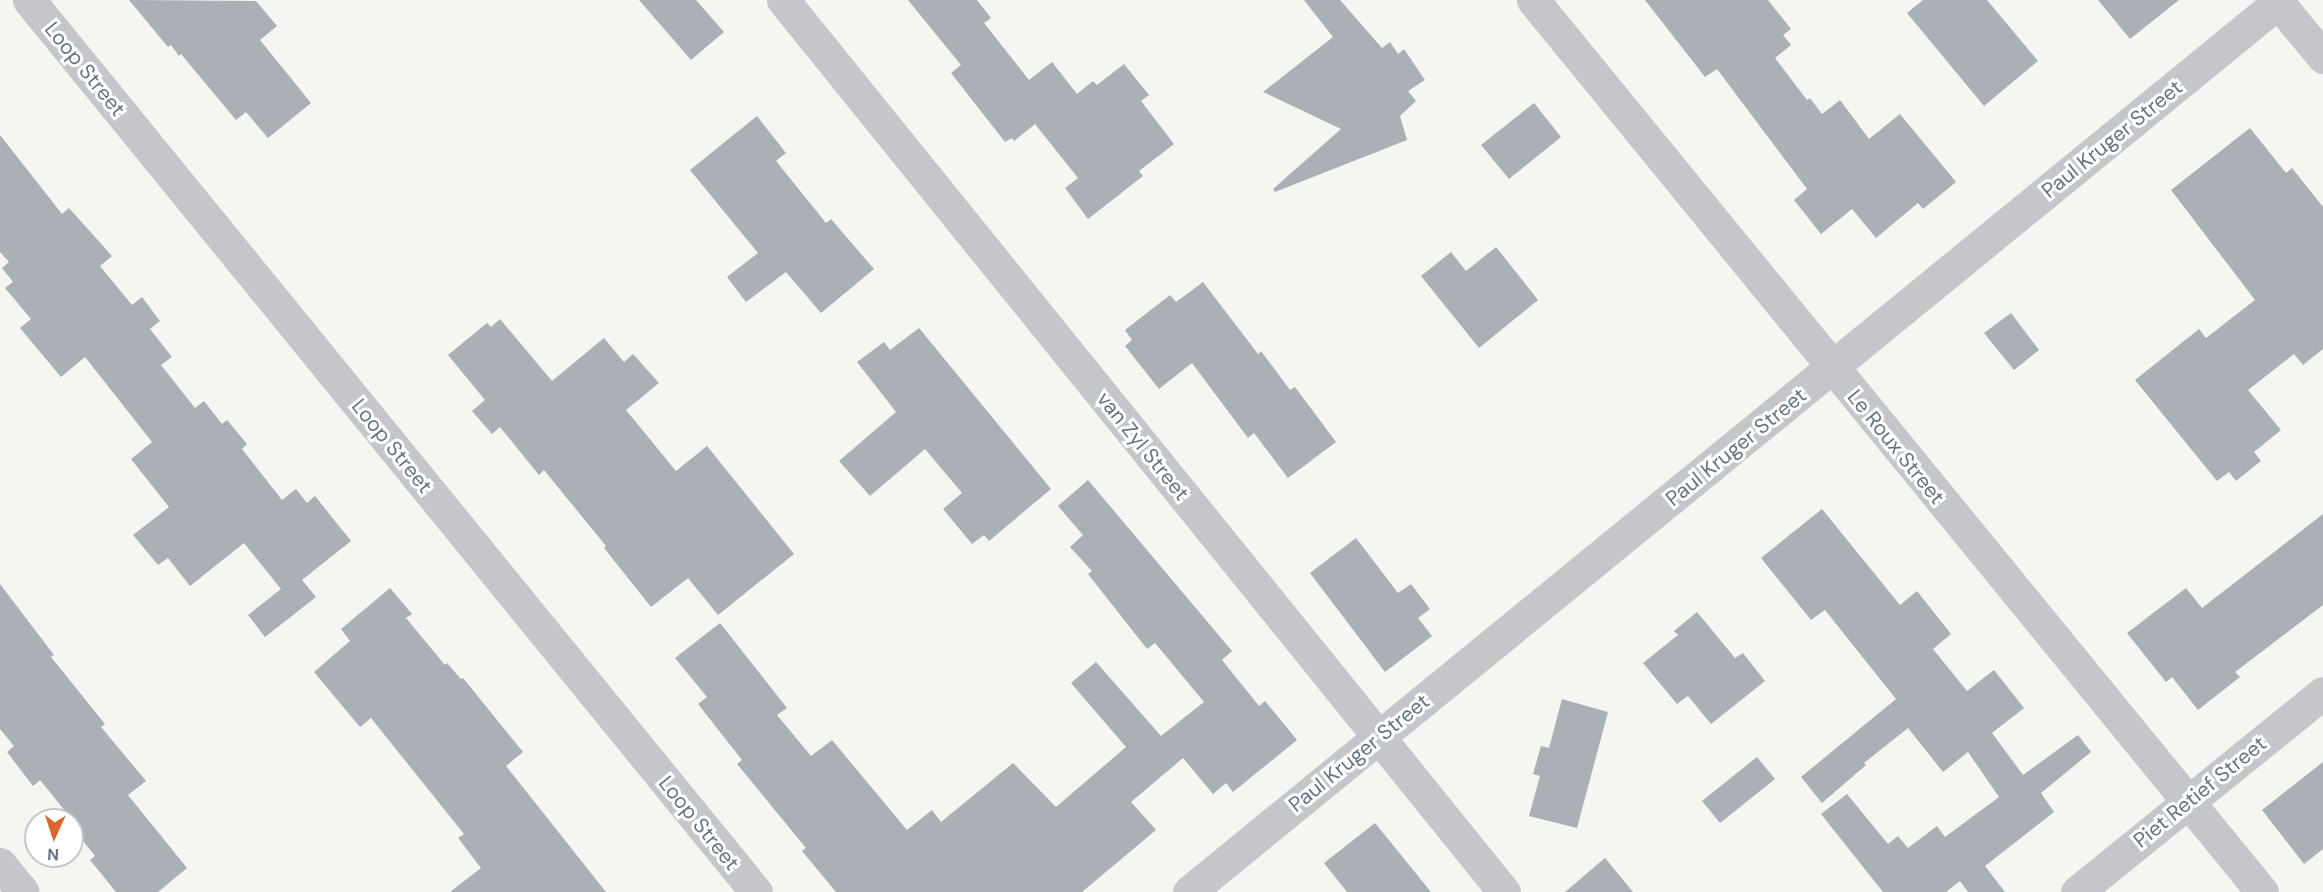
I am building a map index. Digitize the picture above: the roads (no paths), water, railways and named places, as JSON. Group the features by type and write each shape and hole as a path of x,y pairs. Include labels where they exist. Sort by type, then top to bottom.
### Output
{"street":[{"name":"Loop Street","path":"29,0 756,892"},
{"name":"van Zyl Street","path":"783,0 1504,892"},
{"name":"Le Roux Street","path":"1533,0 2262,892"},
{"name":"Paul Kruger Street","path":"1189,892 1833,368 2279,1"},
{"path":"2279,1 2323,57"},
{"name":"Piet Retief Street","path":"2077,892 2323,693"},
{"path":"0,864 23,892"}]}
